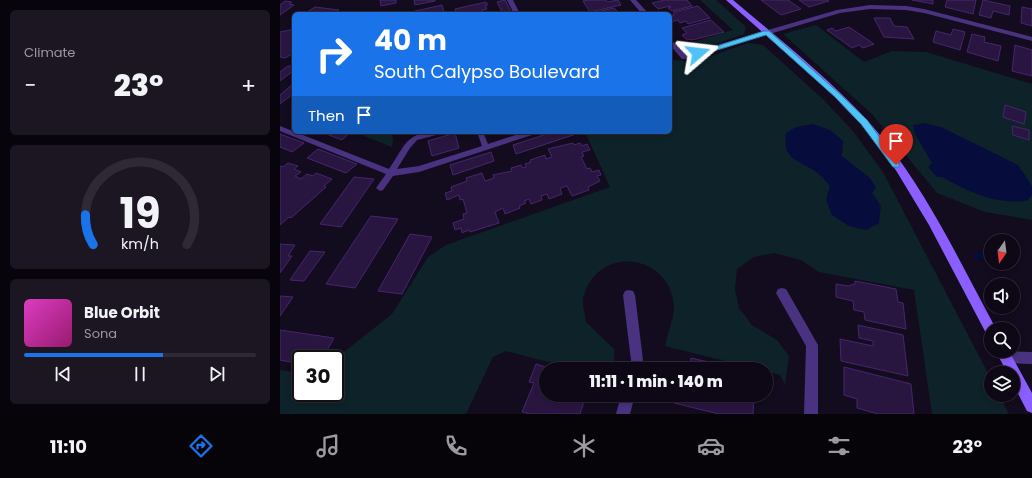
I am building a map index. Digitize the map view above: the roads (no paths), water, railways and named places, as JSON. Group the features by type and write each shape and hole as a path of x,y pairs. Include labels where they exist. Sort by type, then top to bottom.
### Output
{"street":[{"path":"633,0 644,12"},
{"path":"729,0 838,96 864,122 902,173 917,197 986,322"},
{"path":"672,43 685,57 839,11 856,8 886,7 924,11 1032,39"},
{"path":"782,293 812,345 811,414"},
{"path":"629,295 637,362"},
{"path":"1020,356 1032,358"},
{"path":"1006,358 1032,406"},
{"path":"623,414 626,402"}],"lane":[{"path":"510,0 516,12"},
{"path":"280,128 292,133"},
{"path":"295,134 391,173 419,169 527,134"},
{"path":"380,188 407,146 415,138 430,134"},
{"path":"481,134 486,147"}],"waterway":[{"path":"976,256 984,255"}]}
